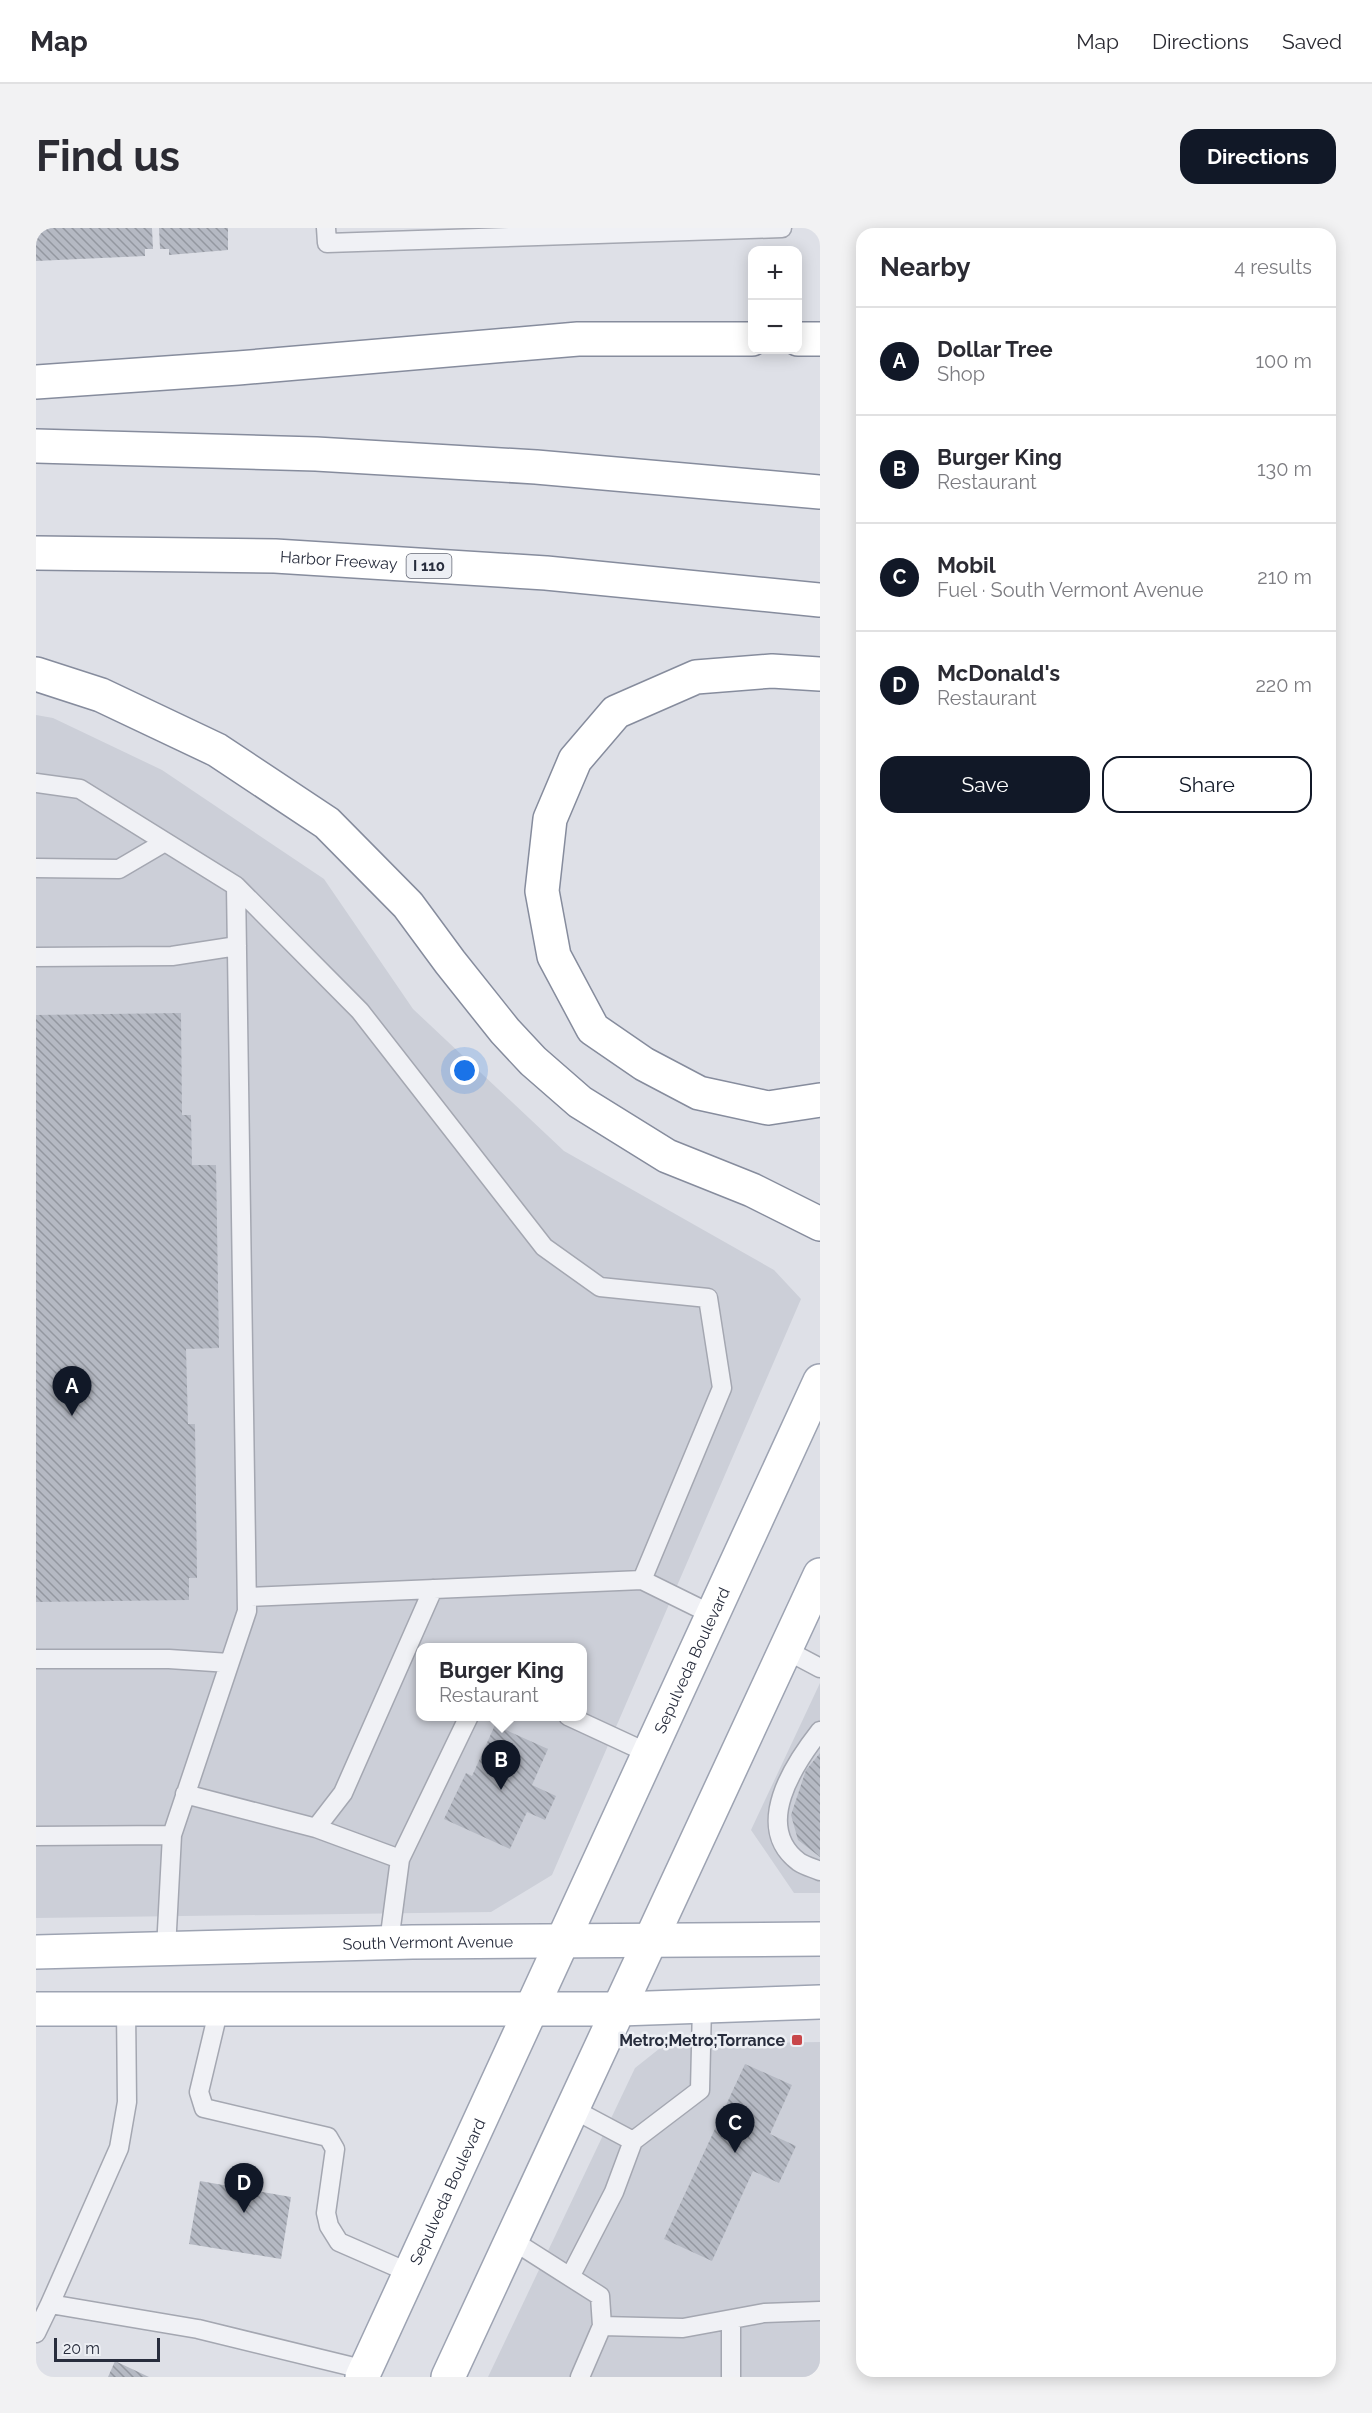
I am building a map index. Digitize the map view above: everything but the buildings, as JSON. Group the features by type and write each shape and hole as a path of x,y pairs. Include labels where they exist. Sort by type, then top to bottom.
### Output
{"main road":[{"path":"36,382 238,368 578,339 748,339"},
{"path":"802,339 820,339"},
{"path":"36,446 316,453 536,467 820,492"},
{"name":"Harbor Freeway","path":"36,553 322,559 546,573 820,600"},
{"path":"820,674 772,671 696,677 616,712 575,759 550,819 542,891 554,956 593,1029 644,1064 699,1093 768,1108 820,1100"},
{"path":"36,674 102,695 217,750 327,823 408,904 450,962 512,1039 533,1061 580,1102 667,1156 752,1190 820,1224"},
{"name":"Sepulveda Boulevard","path":"364,2373 820,1381"},
{"path":"448,2377 820,1575"},
{"name":"South Vermont Avenue","path":"36,1952 389,1942 820,1939"},
{"path":"36,2009 620,2009 820,2002"}],"lane":[{"path":"326,228 327,243 782,228"},
{"path":"36,783 80,789 236,886 360,1011 544,1247 600,1287 708,1298 722,1388 642,1580"},
{"path":"36,868 119,869 165,842"},
{"path":"166,1949 172,1835 247,1611 236,886"},
{"path":"36,957 172,956 237,946"},
{"path":"247,1597 642,1580 713,1616"},
{"path":"316,1828 343,1793 433,1589"},
{"path":"786,1650 820,1668"},
{"path":"36,1659 169,1659 229,1664"},
{"path":"389,1942 400,1859 467,1721"},
{"path":"579,1721 650,1754"},
{"path":"820,1731 789,1774 778,1818 779,1834 790,1851 799,1862 820,1871"},
{"path":"185,1794 316,1828 400,1859"},
{"path":"36,1836 172,1835"},
{"path":"570,2277 614,2192 633,2141 700,2090 702,2006"},
{"path":"36,2333 118,2148 127,2102 126,2008"},
{"path":"219,2008 199,2092 204,2108 328,2137 334,2148 326,2212 329,2226 339,2242 410,2273"},
{"path":"573,2109 633,2141"},
{"path":"512,2240 600,2296 602,2326 580,2377"},
{"path":"50,2304 198,2329 364,2373"},
{"path":"602,2326 683,2328 732,2321 764,2313 820,2311"},
{"path":"731,2377 732,2321"}],"shaded area":[{"path":"36,715 53,718 162,770 324,879 413,1009 564,1151 774,1270 801,1299 552,1875 491,1912 36,1918"},
{"path":"820,1683 820,1893 794,1893 751,1830"},
{"path":"820,2042 820,2377 488,2377 635,2068 664,2045"}],"place":[{"name":"Dollar Tree","path":"72,1416"},
{"name":"Burger King","path":"501,1790"},
{"name":"Metro;Metro;Torrance","path":"797,2040"},
{"name":"Mobil","path":"735,2153"},
{"name":"McDonald's","path":"244,2213"}]}
